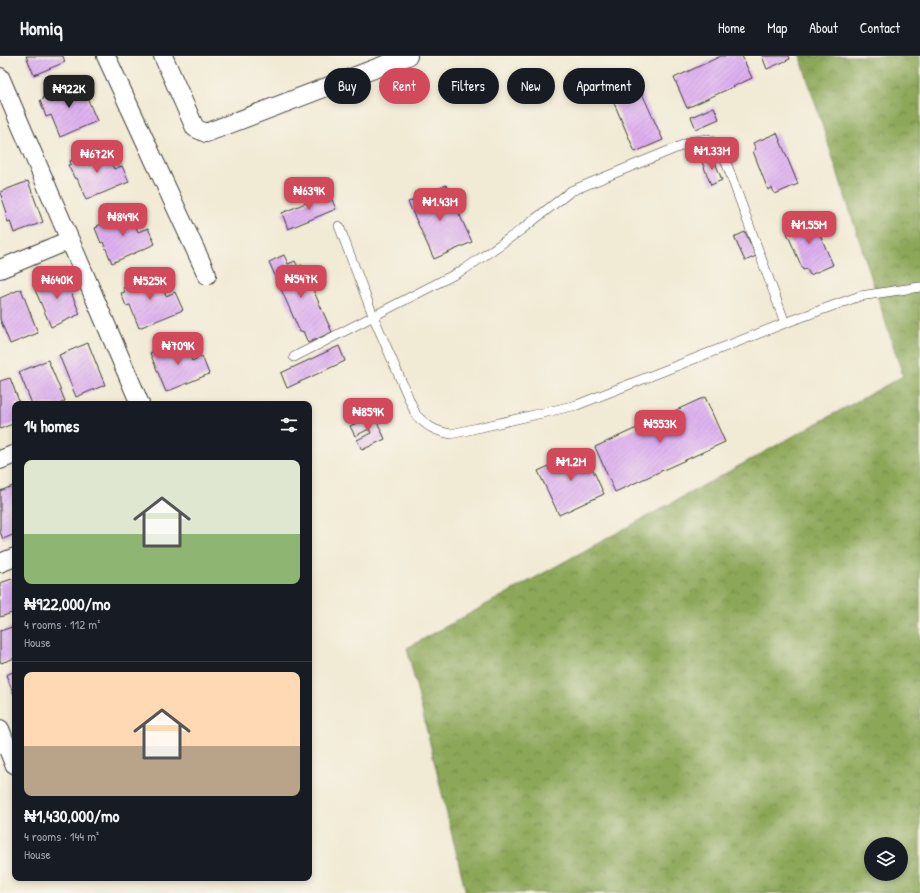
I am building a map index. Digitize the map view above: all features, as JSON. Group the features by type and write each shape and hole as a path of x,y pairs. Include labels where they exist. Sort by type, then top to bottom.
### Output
{"street":[{"path":"106,56 207,275"},
{"path":"163,56 195,128 206,133 408,56"},
{"path":"1,81 70,240 137,401"},
{"path":"0,269 70,240"},
{"path":"0,460 12,455"},
{"path":"0,563 12,558"},
{"path":"0,729 12,759"}],"lane":[{"path":"294,357 374,318 465,269 522,230 571,190 693,141 708,138 718,145 726,162 785,323"},
{"path":"339,226 374,318 416,415 426,425 438,432 450,434 577,405 785,323 860,296 920,287"}],"green space":[{"path":"800,56 920,56 920,893 466,893 407,648 903,376"}],"building":[{"path":"26,56 63,56 65,62 34,75"},
{"path":"721,56 742,56 752,78 687,108 674,78"},
{"path":"762,56 789,56 790,59 767,69"},
{"path":"80,81 97,121 60,137 51,115 46,117 40,100 44,99 43,96"},
{"path":"645,100 663,140 635,152 614,104 645,104"},
{"path":"714,107 719,119 696,129 691,117"},
{"path":"777,133 798,184 775,194 772,188 768,190 753,151 756,149 753,143"},
{"path":"104,147 114,169 122,166 129,182 86,200 77,178 75,179 68,165 71,164 70,161"},
{"path":"713,157 722,180 711,185 702,162"},
{"path":"28,181 43,222 14,233 10,221 8,222 5,214 7,213 0,192"},
{"path":"446,185 472,242 434,259 408,202"},
{"path":"329,193 336,209 288,229 282,213"},
{"path":"130,212 138,232 148,228 155,244 112,263 95,228"},
{"path":"811,214 833,265 810,275 807,269 803,270 787,233 791,231 788,224"},
{"path":"745,232 756,256 745,261 734,237"},
{"path":"284,255 288,264 295,261 298,267 302,265 332,332 308,343 303,331 300,332 269,262"},
{"path":"63,273 80,314 51,327 33,285"},
{"path":"157,274 166,296 175,292 183,310 139,328 130,305 126,306 121,293 125,292 123,288"},
{"path":"21,289 38,333 10,344 0,319 0,298"},
{"path":"183,339 192,361 202,356 209,374 166,392 150,353"},
{"path":"88,343 105,385 76,397 59,355"},
{"path":"339,346 345,361 287,388 281,373"},
{"path":"48,360 65,401 31,401 19,372"},
{"path":"10,378 19,401 12,401 12,424 0,429 0,381"},
{"path":"705,397 725,442 615,492 595,447"},
{"path":"374,415 385,439 362,450 357,440 371,433 369,429 355,436 350,426"},
{"path":"584,450 604,494 559,515 538,471"},
{"path":"12,486 12,535 3,539 0,532 0,491"},
{"path":"12,579 12,613 0,617 0,583"},
{"path":"12,627 12,659 1,663 0,660 0,631"},
{"path":"12,672 12,690 6,675"}]}
